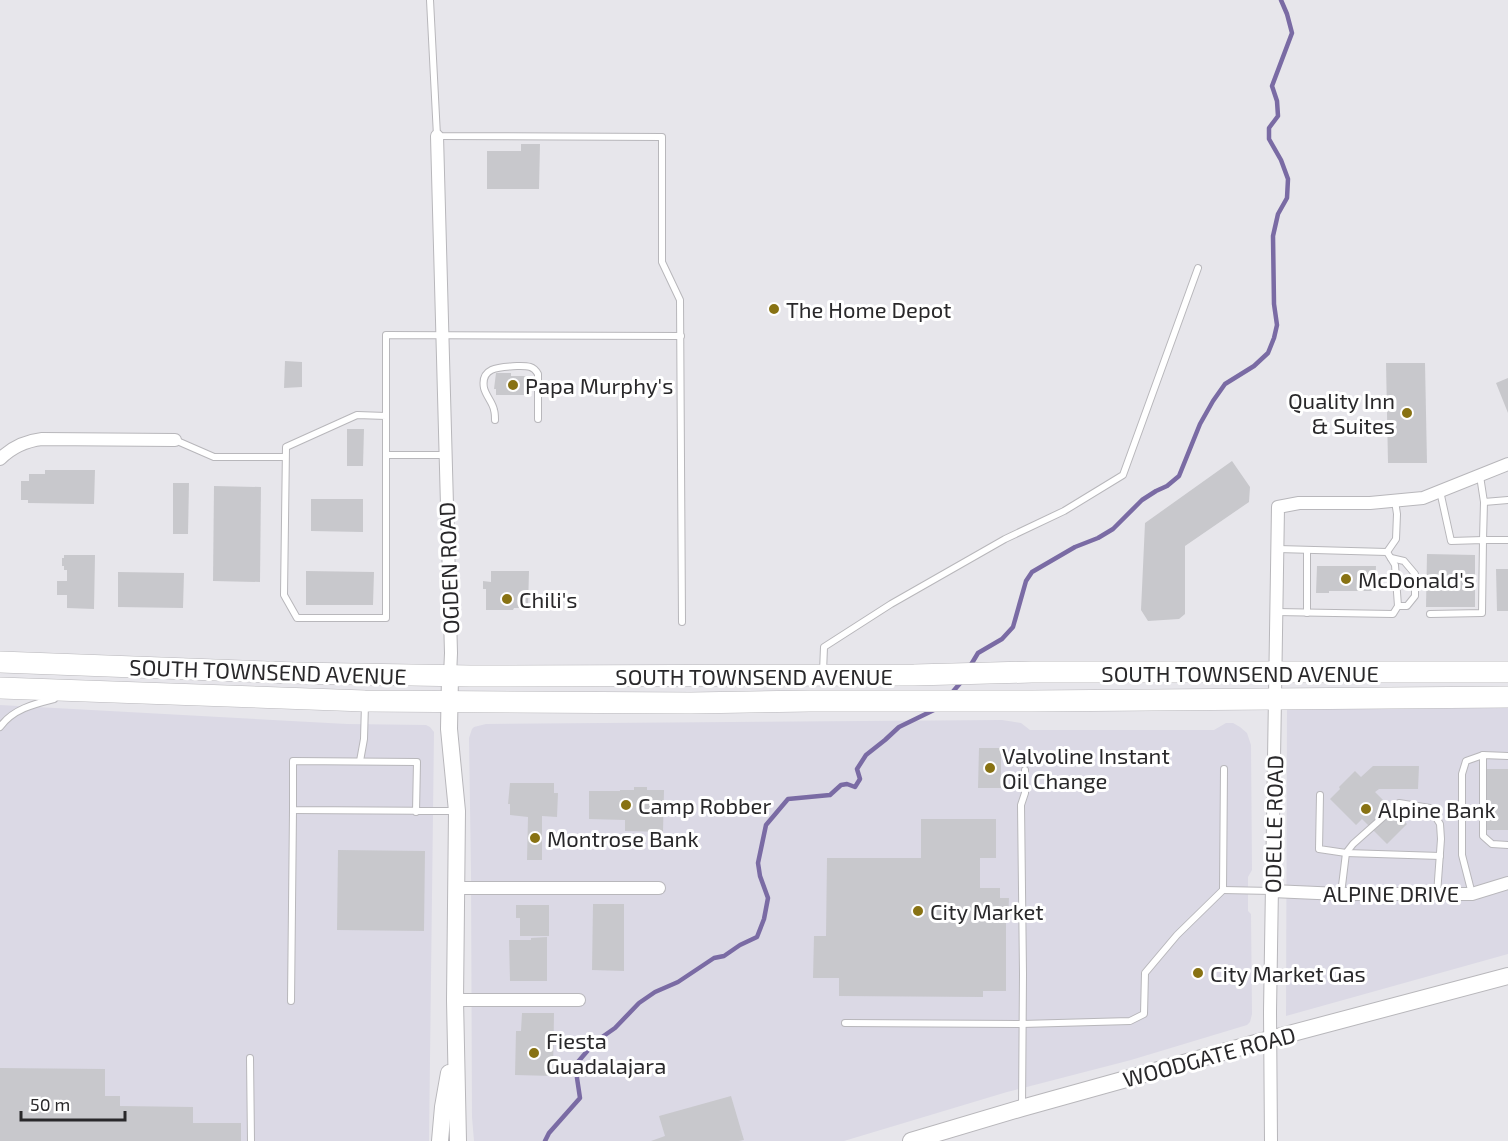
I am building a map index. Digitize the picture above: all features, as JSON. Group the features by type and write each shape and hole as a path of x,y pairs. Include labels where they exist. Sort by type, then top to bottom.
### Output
{"highway":[{"name":"SOUTH TOWNSEND AVENUE","path":"0,662 294,673 450,676 1508,672"},
{"name":"SOUTH TOWNSEND AVENUE","path":"0,688 365,701 691,703 1508,697"}],"street":[{"name":"OGDEN ROAD","path":"437,136 451,653 449,729 457,811 455,1000 458,1141"},
{"path":"0,459 12,448 42,439 175,440"},
{"path":"1395,501 1423,498 1508,464"},
{"name":"ODELLE ROAD","path":"1271,1141 1270,1039 1278,507 1299,503 1395,501"},
{"name":"ALPINE DRIVE","path":"1272,891 1340,894 1472,894 1508,883"},
{"path":"456,888 660,888"},
{"name":"WOODGATE ROAD","path":"911,1141 1270,1039 1508,976"},
{"name":"OGDEN ROAD","path":"440,1141 455,1000"},
{"path":"455,1000 579,1000"}],"lane":[{"path":"430,0 437,136 662,137 662,262 680,300 682,622"},
{"path":"823,675 824,647 912,592 1005,539 1065,511 1123,475 1198,268"},
{"path":"386,416 357,415 286,447 284,595 297,618 386,618 386,416 386,335 681,336"},
{"path":"495,420 494,410 484,388 484,379 488,371 497,367 518,366 531,367 538,374 538,419"},
{"path":"175,440 214,457 285,457"},
{"path":"386,455 445,455"},
{"path":"1430,614 1482,613 1484,502 1480,476"},
{"path":"1440,491 1451,541 1508,540"},
{"path":"1484,502 1508,500"},
{"path":"1389,555 1396,539 1398,514 1395,501"},
{"path":"1277,549 1389,555 1404,561 1415,574 1414,596 1407,606 1398,606"},
{"path":"1307,550 1307,613"},
{"path":"1276,612 1393,614 1398,606 1395,565 1389,555"},
{"path":"0,727 17,711 33,704 78,692"},
{"path":"360,761 364,739 365,701"},
{"path":"1472,894 1462,855 1462,774 1467,761 1483,755 1508,756"},
{"path":"1483,755 1483,836 1492,844 1508,844"},
{"path":"291,1001 293,761 417,762 416,812"},
{"path":"845,1023 1022,1024 1131,1021 1144,1014 1144,973 1177,935 1223,890 1224,769"},
{"path":"1022,1108 1021,805 1025,793 1025,770"},
{"path":"1320,795 1319,849 1346,853 1440,856"},
{"path":"1340,894 1346,853 1399,803 1430,808 1440,824 1437,894"},
{"path":"293,810 457,811"},
{"path":"1223,890 1272,891"},
{"path":"250,1058 251,1141"}],"shaded area":[{"path":"0,705 430,727 434,732 429,1141 0,1141"},
{"path":"1508,708 1508,954 1286,1016 1287,709"},
{"path":"1002,720 1021,723 1030,730 1214,730 1226,723 1233,723 1247,733 1251,745 1252,870 1248,877 1248,911 1251,914 1252,1014 1247,1025 1131,1060 1007,1092 844,1141 474,1141 469,738 474,727 486,724"}],"building":[{"path":"521,144 540,144 539,189 487,189 487,151 521,151"},
{"path":"285,361 302,362 302,387 284,388"},
{"name":"Quality Inn & Suites","path":"1386,363 1425,363 1427,463 1388,463"},
{"name":"Papa Murphy's","path":"496,373 532,376 532,395 496,395 496,389 494,389"},
{"path":"1508,378 1508,413 1496,383"},
{"path":"347,429 364,429 363,466 347,466"},
{"path":"1232,461 1250,487 1249,502 1185,546 1185,614 1179,619 1148,621 1141,610 1145,523"},
{"path":"45,470 95,470 94,504 28,503 28,500 21,500 21,481 29,481 29,474 45,474"},
{"path":"173,483 189,483 188,534 173,534"},
{"path":"214,486 261,487 260,582 213,581"},
{"path":"311,499 363,499 363,532 311,531"},
{"path":"1427,554 1475,555 1475,607 1426,607"},
{"path":"64,555 95,555 94,609 67,608 67,595 57,595 57,581 67,581 67,570 64,570 62,566"},
{"name":"McDonald's","path":"1317,566 1376,566 1375,591 1316,593"},
{"path":"1496,569 1508,569 1508,611 1497,611"},
{"path":"306,571 374,572 373,605 306,605"},
{"name":"Chili's","path":"491,571 529,571 528,608 486,610 486,589 483,589 483,581 491,582"},
{"path":"118,572 184,573 183,608 118,607"},
{"name":"Valvoline Instant Oil Change","path":"979,748 1001,748 1001,788 978,788"},
{"name":"Alpine Bank","path":"1373,766 1419,766 1418,789 1379,789 1375,792 1407,824 1387,844 1362,819 1356,825 1330,799 1355,771 1361,777"},
{"path":"1484,769 1508,769 1508,830 1483,830"},
{"name":"Montrose Bank","path":"510,783 554,783 554,793 558,793 557,817 542,816 542,860 527,860 528,817 510,815 510,804 508,804"},
{"name":"Camp Robber","path":"634,787 664,790 663,832 625,831 625,820 589,819 589,791 634,790"},
{"name":"City Market","path":"921,819 996,819 996,858 980,858 980,888 1000,888 1000,898 1009,898 1008,923 1006,923 1006,991 983,991 983,997 839,996 839,978 813,978 814,936 826,936 827,858 921,858"},
{"path":"338,850 425,851 424,931 337,930"},
{"path":"593,904 624,904 624,971 592,970"},
{"path":"516,905 549,905 549,936 520,936 520,918 516,918"},
{"path":"547,937 547,981 510,981 509,940"},
{"name":"Fiesta Guadalajara","path":"522,1013 554,1013 553,1076 515,1075 516,1031 521,1031"},
{"path":"0,1068 105,1069 105,1096 120,1096 120,1106 193,1107 193,1123 241,1123 241,1141 0,1141"},
{"path":"731,1096 744,1140 651,1141 665,1136 659,1116"}],"waterway":[{"path":"969,668 978,653 1002,639 1013,627 1026,581 1032,572 1075,547 1113,529 1142,500 1167,486 1179,476 1200,424 1225,384 1254,366 1268,353 1277,325 1274,304 1273,236 1278,214 1287,198 1288,179 1281,160 1269,139 1269,128 1278,116 1277,101 1272,86 1292,33 1281,0"},
{"path":"950,695 962,681"},
{"path":"545,1141 549,1133 580,1098 577,1063 595,1042 615,1028 639,1003 655,992 678,982 714,958 724,956 757,937 764,919 768,898 758,863 766,825 788,799 830,795 841,785 847,784 855,787 860,779 857,769 866,755 899,727 936,709"}],"place":[{"name":"The Home Depot","path":"774,309"},
{"name":"Papa Murphy's","path":"513,385"},
{"name":"Quality Inn & Suites","path":"1407,413"},
{"name":"McDonald's","path":"1346,579"},
{"name":"Chili's","path":"507,599"},
{"name":"Valvoline Instant Oil Change","path":"990,768"},
{"name":"Camp Robber","path":"626,805"},
{"name":"Alpine Bank","path":"1366,809"},
{"name":"Montrose Bank","path":"535,838"},
{"name":"City Market","path":"918,911"},
{"name":"City Market Gas","path":"1198,973"},
{"name":"Fiesta Guadalajara","path":"534,1053"}]}
